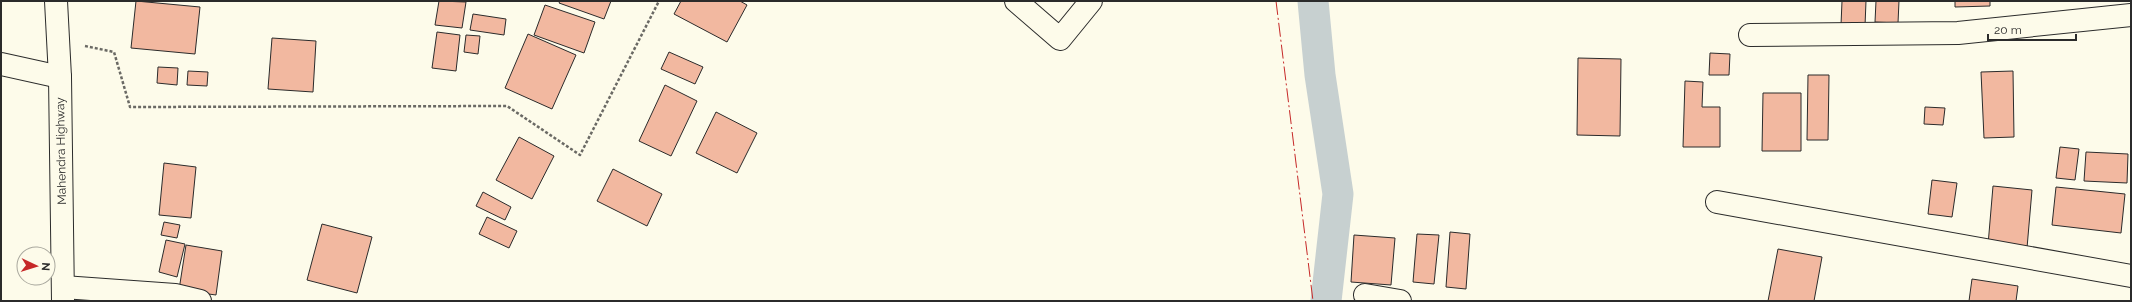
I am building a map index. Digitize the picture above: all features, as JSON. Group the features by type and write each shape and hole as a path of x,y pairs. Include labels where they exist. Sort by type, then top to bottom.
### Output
{"main road":[{"name":"Mahendra Highway","path":"56,1 56,41 60,77 63,294"},
{"path":"1016,1 1060,39 1091,1"},
{"path":"1750,35 1958,33 2131,15"},
{"path":"1,64 60,77"},
{"path":"1717,202 2131,276"},
{"path":"63,294 175,295 200,301"},
{"path":"1365,295 1400,301"}],"path":[{"path":"56,41 114,52 130,107 507,106 580,155 659,1"}],"building":[{"path":"136,1 200,7 195,54 131,48"},
{"path":"439,1 466,2 462,28 435,25"},
{"path":"560,1 611,1 604,19 559,3"},
{"path":"681,1 740,1 747,5 727,42 674,14"},
{"path":"1842,1 1866,1 1865,26 1841,25"},
{"path":"1876,1 1899,1 1898,23 1875,22"},
{"path":"1955,1 1990,1 1990,6 1955,7"},
{"path":"545,5 595,22 584,53 534,35"},
{"path":"473,14 506,19 504,35 470,30"},
{"path":"437,32 460,35 456,71 432,68"},
{"path":"528,34 576,55 552,109 505,88"},
{"path":"466,35 480,36 478,54 464,52"},
{"path":"272,38 316,41 313,92 268,89"},
{"path":"669,52 703,67 695,84 661,69"},
{"path":"1710,53 1730,54 1729,75 1709,75"},
{"path":"1578,58 1621,59 1620,136 1577,135"},
{"path":"158,67 178,68 177,85 157,83"},
{"path":"188,71 208,72 207,86 187,85"},
{"path":"2013,71 2014,137 1984,138 1981,72"},
{"path":"1808,75 1829,75 1828,140 1807,140"},
{"path":"1685,81 1703,82 1702,107 1720,107 1720,147 1683,147"},
{"path":"665,85 697,101 671,156 639,141"},
{"path":"1763,93 1801,93 1801,151 1762,151"},
{"path":"1925,107 1945,108 1943,125 1924,124"},
{"path":"716,112 757,133 737,173 696,153"},
{"path":"519,137 554,156 532,199 496,180"},
{"path":"2060,147 2079,149 2075,180 2056,178"},
{"path":"2086,152 2128,154 2127,183 2084,181"},
{"path":"164,163 196,167 191,218 159,215"},
{"path":"613,169 662,194 647,226 597,201"},
{"path":"1932,180 1957,183 1952,217 1928,214"},
{"path":"1993,186 2032,190 2027,248 1988,245"},
{"path":"2056,187 2125,194 2121,233 2052,225"},
{"path":"483,192 511,207 505,220 476,206"},
{"path":"487,217 517,231 509,248 479,234"},
{"path":"164,222 180,225 177,238 161,235"},
{"path":"322,224 372,237 357,293 307,280"},
{"path":"1450,232 1470,234 1466,289 1446,287"},
{"path":"1417,234 1439,235 1434,284 1413,282"},
{"path":"1354,235 1395,238 1391,285 1351,282"},
{"path":"166,240 185,244 177,277 159,272"},
{"path":"186,245 222,251 216,295 179,290"},
{"path":"1778,249 1822,257 1814,301 1768,301"},
{"path":"1972,279 2018,286 2016,301 1969,301"}],"waterway":[{"path":"1313,1 1320,75 1338,194 1326,301"}],"power":[{"path":"1276,1 1313,301"}]}
